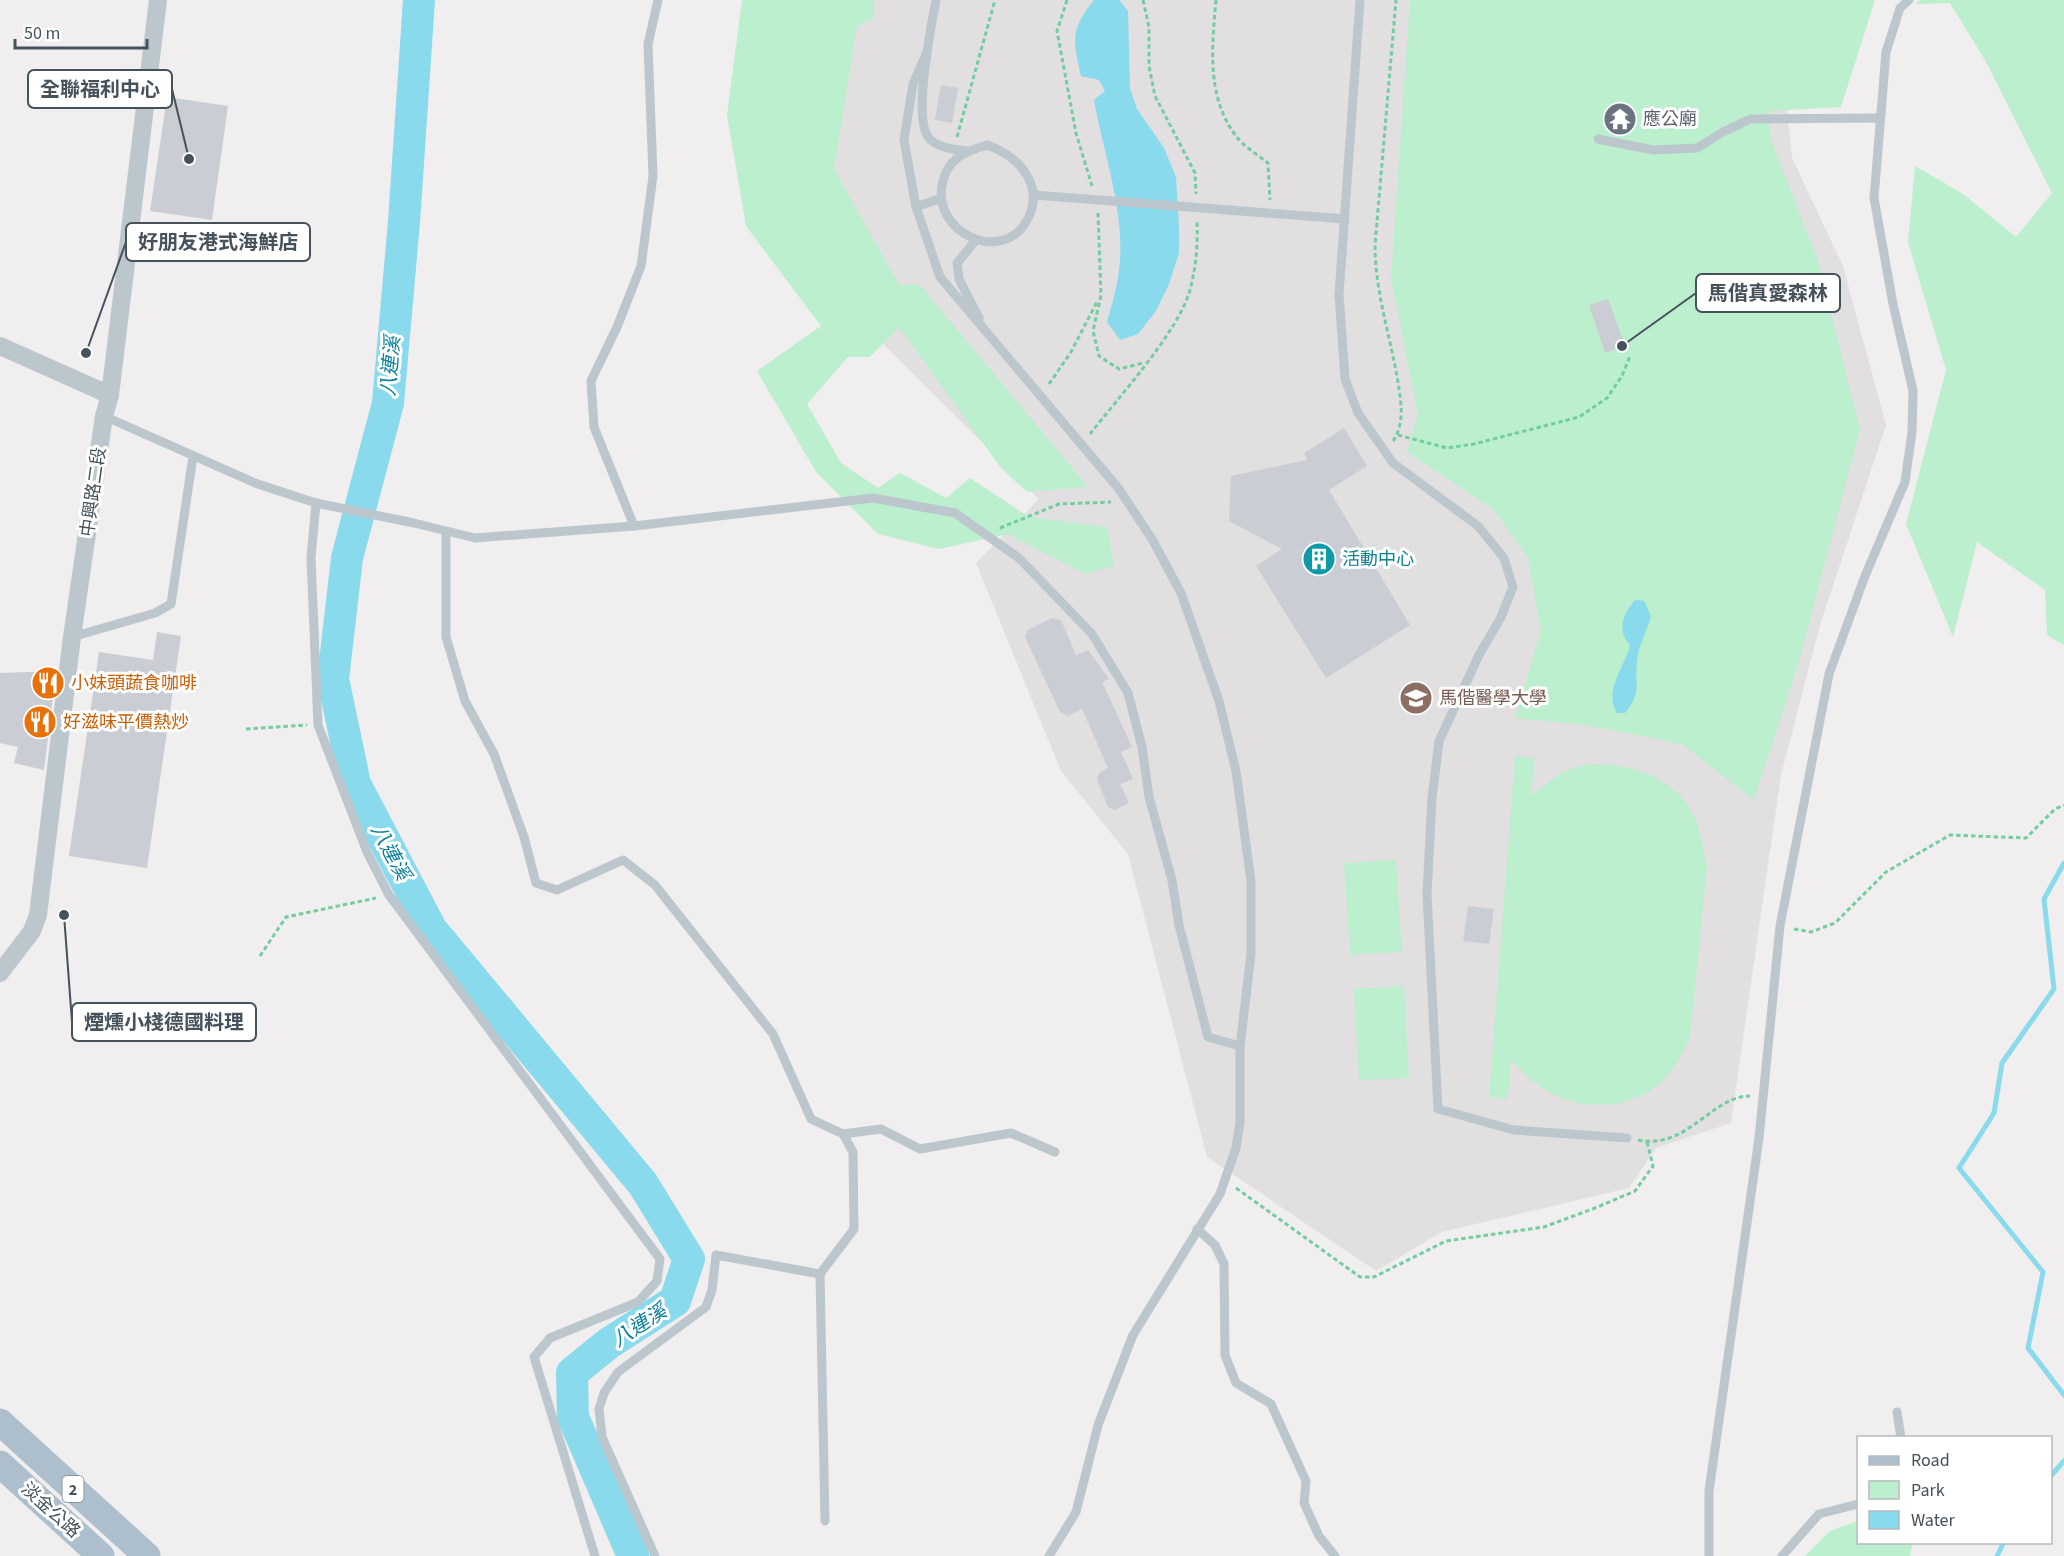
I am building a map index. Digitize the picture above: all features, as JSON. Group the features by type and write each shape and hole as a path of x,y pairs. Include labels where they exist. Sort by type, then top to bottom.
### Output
{"main road":[{"name":"淡金公路","path":"0,1422 147,1556"},
{"name":"淡金公路","path":"0,1464 101,1556"}],"street":[{"name":"中興路二段","path":"0,973 32,931 38,915 72,637 104,416 110,395 158,0"},
{"path":"0,346 110,395"}],"lane":[{"path":"634,526 594,427 591,381 641,266 653,176 648,44 658,0"},
{"path":"936,0 926,54 924,129 930,140 967,151"},
{"path":"1360,0 1339,295 1345,379 1358,413 1393,463 1478,526 1504,558 1513,587 1501,617 1479,655 1438,741 1432,798 1427,894 1438,1109 1514,1130 1627,1138"},
{"path":"1709,1556 1709,1491 1763,1095 1780,926 1829,674 1865,576 1905,482 1912,432 1913,391 1893,304 1874,198 1886,52 1900,8 1908,0"},
{"path":"926,54 913,84 904,140 916,207 940,277 1128,503 1152,538 1181,593 1219,701 1236,771 1251,882 1251,954 1240,1046 1240,1122 1236,1148 1220,1194 1133,1335 1098,1425 1076,1512 1049,1556"},
{"path":"1598,139 1653,150 1697,148 1722,132 1750,119 1880,118"},
{"path":"987,145 1004,151 1030,178 1034,195 1032,212 1023,227 1009,238 993,242 975,240 947,218 939,199 944,176 952,161 967,151 987,145"},
{"path":"1034,195 1344,219"},
{"path":"916,207 939,199"},
{"path":"975,240 957,263 959,279 983,328"},
{"path":"104,416 255,483 316,503 475,538 634,526 873,498 955,513 1019,558 1092,634 1128,693 1142,747 1149,797 1172,880 1179,925 1208,1037 1240,1046"},
{"path":"72,637 155,613 171,604 193,456"},
{"path":"316,503 311,558 318,725 367,852 390,895 660,1259 657,1281 638,1302 550,1338 534,1358 595,1556"},
{"path":"446,532 446,637 465,701 494,754 524,837 536,883 558,890 623,860 655,885 773,1034 811,1119 843,1134 880,1129 920,1149 1011,1133 1055,1152"},
{"path":"825,1521 820,1274 854,1229 853,1152 843,1134"},
{"path":"1197,1229 1215,1245 1224,1264 1225,1355 1236,1383 1271,1404 1306,1481 1304,1503 1319,1536 1335,1556"},
{"path":"655,1556 602,1437 599,1409 604,1393 618,1372 706,1307 712,1290 716,1255 820,1274"},
{"path":"1897,1412 1901,1436"},
{"path":"1782,1556 1819,1514 1857,1504"}],"path":[{"path":"954,149 995,0"},
{"path":"1143,0 1149,27 1149,66 1155,96 1195,173 1196,196"},
{"path":"1216,0 1211,59 1220,111 1237,138 1268,163 1270,213"},
{"path":"1384,451 1398,435 1401,406 1375,270 1396,0"},
{"path":"1082,445 1171,330 1190,292 1198,248 1197,220"},
{"path":"1041,396 1071,352 1101,295"},
{"path":"1398,435 1447,448 1474,444 1579,417 1607,398 1622,376 1630,356"},
{"path":"981,531 1006,527 1059,504 1128,503"},
{"path":"246,729 318,725"},
{"path":"1780,926 1811,932 1834,923 1886,872 1950,835 2026,838 2055,809 2064,805"},
{"path":"260,956 286,917 390,895"},
{"path":"1627,1138 1647,1142 1687,1132 1725,1103 1742,1096 1763,1095"},
{"path":"1225,1180 1360,1277 1374,1277 1446,1240 1544,1227 1635,1191 1653,1166 1647,1142"}],"shaded area":[{"name":"馬偕醫學大學","path":"793,0 1783,0 1777,15 1792,158 1843,266 1886,425 1820,625 1781,775 1731,1123 1656,1148 1629,1188 1442,1232 1376,1271 1207,1157 1128,854 1061,771 976,563 1039,499 858,319"}],"green space":[{"path":"742,0 874,0 874,18 857,26 834,169 899,285 920,285 1088,487 1027,492 1001,468 899,327 870,357 848,357 807,404 841,463 878,488 900,473 946,498 970,478 1029,517 1107,527 1114,566 1085,574 1008,534 939,549 878,534 816,472 757,371 821,326 746,226 727,115"},
{"path":"1410,0 1875,0 1841,107 1769,111 1771,140 1818,261 1860,430 1798,665 1754,800 1682,744 1585,725 1515,718 1541,631 1528,558 1493,509 1407,452 1418,414 1391,278"},
{"path":"1920,0 2064,0 2064,645 2047,635 2045,590 1977,542 1953,637 1906,524 1946,370 1908,242 1915,166 1963,194 2016,237 2052,193 1985,60 1950,3 1916,4"},
{"path":"1515,756 1534,758 1531,796 1557,776 1579,766 1614,765 1642,772 1678,793 1691,811 1698,827 1707,868 1690,1037 1671,1072 1653,1089 1634,1098 1615,1104 1596,1105 1576,1102 1540,1087 1511,1058 1508,1099 1489,1097"},
{"path":"1396,860 1402,952 1350,955 1344,863"},
{"path":"1404,986 1409,1078 1359,1080 1354,989"},
{"path":"1857,1521 1857,1544 1913,1544 1910,1556 1805,1556 1830,1531"}],"water":[{"path":"1094,0 1119,0 1128,11 1130,88 1137,109 1164,148 1176,177 1179,253 1169,284 1156,311 1138,334 1120,340 1107,322 1117,283 1120,232 1114,188 1094,100 1105,91 1099,80 1081,76 1075,44 1077,28"},
{"path":"1635,600 1644,601 1651,616 1638,655 1637,688 1634,699 1625,713 1617,713 1612,696 1616,679 1630,645 1622,628 1624,617"}],"building":[{"path":"941,85 958,88 952,123 935,120"},
{"path":"167,97 228,106 212,220 150,211"},
{"path":"1608,299 1625,346 1605,353 1589,305"},
{"name":"活動中心","path":"1344,428 1367,466 1329,490 1410,625 1326,678 1256,566 1282,549 1229,521 1231,476 1307,460 1304,453"},
{"path":"1052,618 1061,620 1076,655 1088,650 1109,679 1102,682 1132,747 1121,752 1133,779 1120,784 1129,803 1115,810 1108,807 1097,779 1099,773 1108,768 1082,709 1068,716 1060,712 1025,637 1028,630"},
{"path":"157,632 181,636 147,868 69,856 99,652 153,660"},
{"path":"56,671 44,770 14,763 18,747 0,743 0,673"},
{"path":"1468,906 1494,909 1489,944 1463,941"}],"waterway":[{"name":"八連溪","path":"419,0 404,222 388,403 347,558 333,679 355,784 431,929 643,1184 689,1259 675,1301 609,1343 572,1373 573,1417 633,1556"},
{"path":"2064,863 2044,899 2054,989 2002,1063 1994,1113 1959,1168 2043,1272 2028,1348 2064,1395"},
{"path":"2052,1475 2064,1461"},
{"path":"1997,1556 2003,1544"}],"place":[{"name":"應公廟","path":"1620,119"},
{"name":"全聯福利中心","path":"189,159"},
{"name":"馬偕真愛森林","path":"1622,346"},
{"name":"好朋友港式海鮮店","path":"86,353"},
{"name":"活動中心","path":"1319,559"},
{"name":"小妹頭蔬食咖啡","path":"48,683"},
{"name":"馬偕醫學大學","path":"1416,698"},
{"name":"好滋味平價熱炒","path":"40,722"},
{"name":"煙燻小棧德國料理","path":"64,915"}]}
